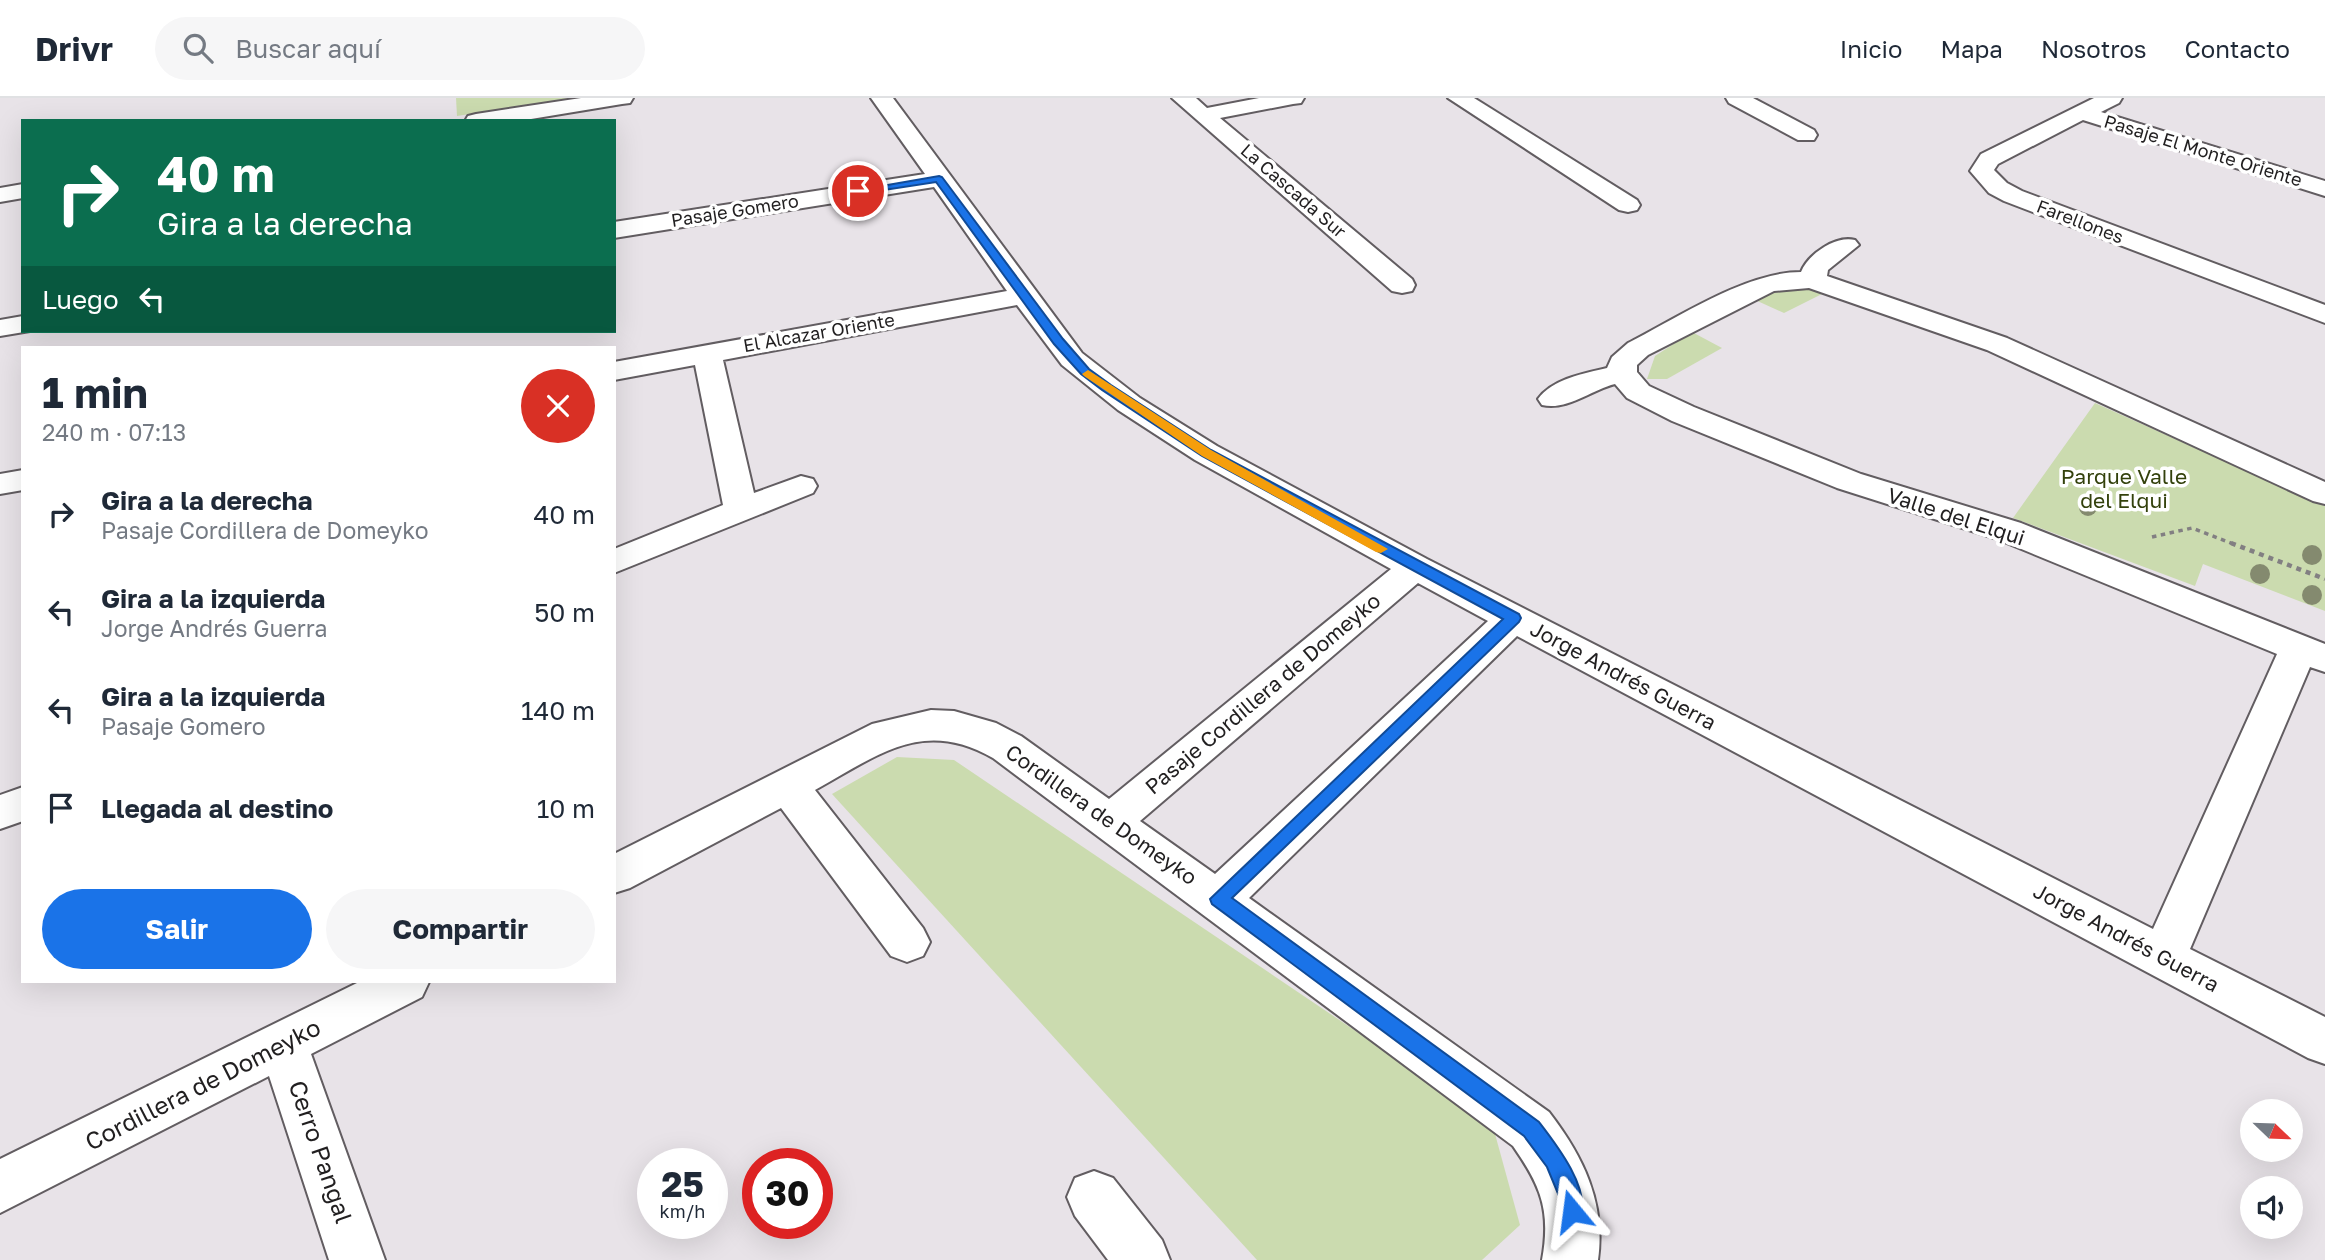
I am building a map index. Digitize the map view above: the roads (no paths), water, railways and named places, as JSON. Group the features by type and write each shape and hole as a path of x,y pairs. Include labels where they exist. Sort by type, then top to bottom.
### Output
{"street":[{"path":"489,119 622,98"},
{"name":"Jorge Andrés Guerra","path":"882,98 1072,359 1129,404 1206,453 1415,567 2325,1042"},
{"name":"La Cascada Sur","path":"1183,98 1402,285"},
{"path":"1203,115 1293,98"},
{"path":"1459,98 1628,205"},
{"path":"1737,98 1806,135"},
{"name":"Farellones","path":"2111,98 1989,159 1982,171 1987,179 2013,196 2325,315"},
{"name":"Pasaje El Monte Oriente","path":"2082,113 2325,189"},
{"name":"Pasaje Gomero","path":"616,230 939,179"},
{"path":"0,195 21,191"},
{"path":"1812,280 1816,268 1846,245"},
{"path":"1553,399 1586,382 1622,373 1622,363 1638,349 1764,285 1781,280 1812,280 1997,344 2325,494"},
{"name":"El Alcazar Oriente","path":"616,371 1024,296"},
{"path":"0,328 21,324"},
{"path":"707,354 741,510"},
{"name":"Valle del Elqui","path":"1622,373 1628,383 1653,400 1760,445 1867,488 2009,531 2312,653 2163,958"},
{"path":"0,484 21,480"},
{"path":"616,561 801,486"},
{"name":"Pasaje Cordillera de Domeyko","path":"1111,821 1415,567"},
{"path":"1219,899 1513,618"},
{"name":"Cordillera de Domeyko","path":"616,875 886,734 931,725 954,726 982,733 1007,747 1111,821 1531,1129 1555,1160 1570,1196 1574,1226 1570,1260"},
{"path":"789,787 907,942"},
{"path":"0,812 21,804"},
{"name":"Cordillera de Domeyko","path":"0,1187 403,983"},
{"name":"Cerro Pangal","path":"283,1044 357,1260"},
{"path":"1094,1196 1142,1260"}],"park label":[{"name":"Parque Valle del Elqui","path":"2124,489"}]}
